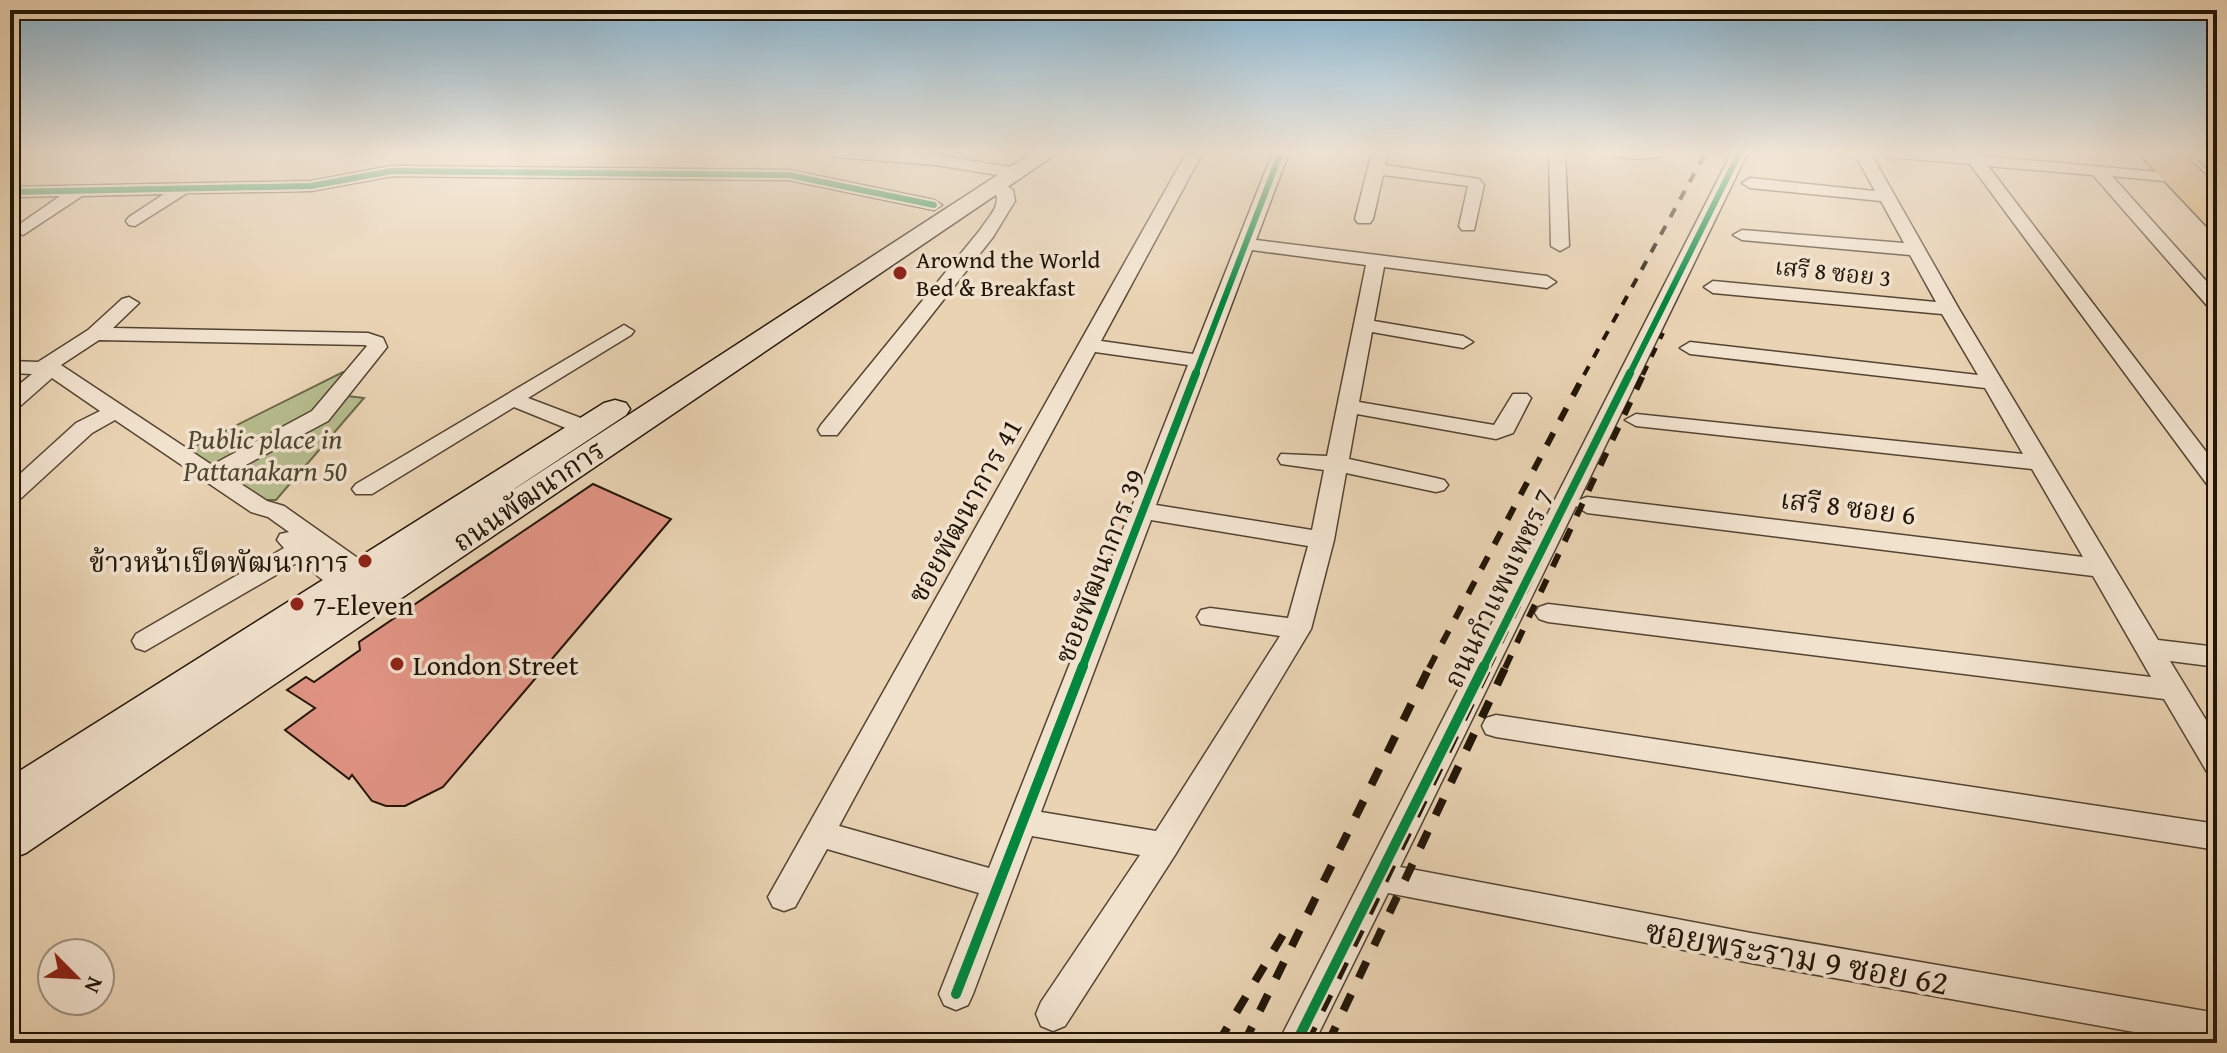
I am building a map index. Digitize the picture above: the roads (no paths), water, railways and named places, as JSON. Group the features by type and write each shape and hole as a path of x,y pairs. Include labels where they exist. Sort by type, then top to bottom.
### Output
{"main road":[{"name":"ถนนพัฒนาการ","path":"10,799 942,201"},
{"name":"ถนนพัฒนาการ","path":"10,840 958,201"},
{"path":"2204,201 2217,220"}],"street":[{"path":"23,230 64,201"},
{"path":"135,221 164,201"},
{"path":"915,201 934,205"},
{"path":"829,430 987,233 1007,201"},
{"name":"ซอยพัฒนาการ 41","path":"784,897 1168,201"},
{"name":"ซอยพัฒนาการ 39","path":"956,994 1262,201"},
{"path":"1364,219 1368,201"},
{"path":"1468,226 1473,201"},
{"path":"1559,201 1560,246"},
{"name":"ถนนกำแพงเพชร 7","path":"1296,1043 1716,201"},
{"path":"1890,201 2038,463 2176,690 2217,764"},
{"path":"2006,201 2217,482"},
{"path":"2125,201 2217,305"},
{"path":"1742,235 1918,250"},
{"path":"1246,244 1547,282"},
{"path":"1053,1014 1164,846 1298,629 1322,540 1376,260"},
{"name":"เสรี 8 ซอย 3","path":"1713,287 1949,309"},
{"path":"10,403 47,368 95,334 129,303"},
{"path":"1363,325 1463,342"},
{"path":"364,489 624,331"},
{"path":"95,334 368,339 376,342 377,347 320,416 212,474"},
{"path":"1089,345 1201,361"},
{"path":"1690,348 1992,383"},
{"path":"10,367 47,368 259,507 276,511 352,577"},
{"path":"1348,406 1496,432 1505,428 1520,398"},
{"path":"514,400 586,428"},
{"path":"10,496 84,428 116,411"},
{"path":"1636,420 2038,463"},
{"path":"1289,459 1337,464 1436,485"},
{"name":"เสรี 8 ซอย 6","path":"1587,505 2101,568"},
{"path":"259,507 262,518 300,550 352,577"},
{"path":"1144,511 1322,540"},
{"path":"145,641 300,550"},
{"path":"1548,613 2176,690"},
{"path":"1210,617 1298,629"},
{"path":"2151,649 2217,657"},
{"path":"1496,726 2217,837"},
{"path":"1025,822 1164,846"},
{"path":"819,834 1000,885"},
{"name":"ซอยพระราม 9 ซอย 62","path":"1379,877 2184,1034 2217,1030"}],"railway":[{"path":"1584,375 1679,201"},
{"path":"1630,375 1714,201"},
{"path":"1643,375 1663,333"},
{"path":"1429,668 1585,373"},
{"path":"1488,668 1631,373"},
{"path":"1505,668 1644,373"},
{"path":"1306,1043 1489,666"},
{"path":"1328,1043 1506,666"},
{"path":"1244,1043 1429,668"},
{"path":"1218,1043 1287,928"}],"place":[{"name":"Arownd the World Bed & Breakfast","path":"900,273"},
{"name":"ข้าวหน้าเป็ดพัฒนาการ","path":"365,561"},
{"name":"7-Eleven","path":"297,604"},
{"name":"London Street","path":"397,664"}],"park label":[{"name":"Public place in Pattanakarn 50","path":"265,454"}]}
